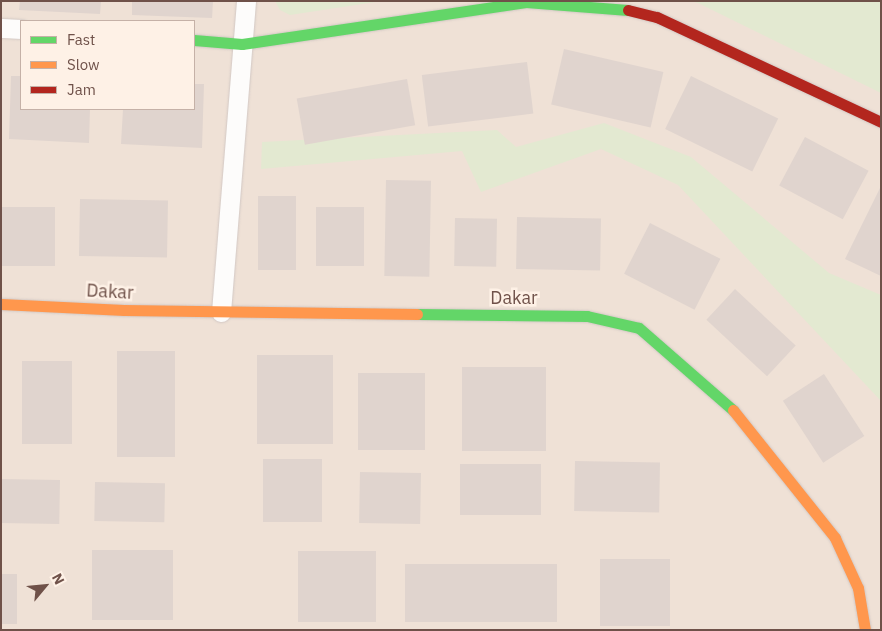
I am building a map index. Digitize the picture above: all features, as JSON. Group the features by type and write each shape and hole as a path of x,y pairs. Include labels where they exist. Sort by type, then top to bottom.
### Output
{"street":[{"path":"221,312 246,1"},
{"path":"195,40 242,44 526,2 612,6 657,17 881,122"},
{"path":"1,28 20,29"},
{"name":"Dakar","path":"1,304 221,312 587,316 639,328 726,402 836,538 858,588 865,630"}],"shaded area":[{"path":"1,1 881,1 881,630 1,630"}],"green space":[{"path":"275,1 382,1 290,15 280,10"},
{"path":"690,1 881,1 881,93 698,3"},
{"path":"604,123 691,157 829,273 881,295 881,401 678,185 601,149 481,192 462,151 261,169 262,142 497,130 516,147"}],"building":[{"path":"20,1 101,1 100,14 19,10"},
{"path":"132,1 213,1 212,18 132,15"},
{"path":"564,49 663,72 651,127 551,105"},
{"path":"527,62 533,114 428,127 422,75"},
{"path":"11,76 20,76 20,110 90,110 89,143 9,139"},
{"path":"691,76 778,119 752,172 665,129"},
{"path":"407,79 415,125 305,145 297,98"},
{"path":"195,84 204,84 202,148 121,144 123,110 195,110"},
{"path":"805,137 869,171 843,219 779,186"},
{"path":"386,180 431,181 429,277 384,276"},
{"path":"881,186 881,276 845,259"},
{"path":"258,196 296,196 296,270 258,270"},
{"path":"80,199 168,201 167,258 79,256"},
{"path":"1,207 55,207 55,266 1,266"},
{"path":"316,207 364,207 364,266 316,266"},
{"path":"517,217 601,218 600,270 516,269"},
{"path":"455,218 497,219 496,267 454,266"},
{"path":"650,223 720,259 695,310 624,274"},
{"path":"735,289 796,346 767,376 706,320"},
{"path":"117,351 175,351 175,457 117,457"},
{"path":"257,355 333,355 333,444 257,444"},
{"path":"22,361 72,361 72,444 22,444"},
{"path":"462,367 546,367 546,451 462,451"},
{"path":"358,373 425,373 425,450 358,450"},
{"path":"824,374 864,436 823,463 783,401"},
{"path":"263,459 322,459 322,522 263,522"},
{"path":"575,461 660,462 659,512 574,511"},
{"path":"460,464 541,464 541,515 460,515"},
{"path":"360,472 421,473 420,524 359,523"},
{"path":"1,479 60,480 59,524 1,523"},
{"path":"95,482 165,483 164,522 94,521"},
{"path":"92,550 173,550 173,620 92,620"},
{"path":"298,551 376,551 376,622 298,622"},
{"path":"600,559 670,559 670,626 600,626"},
{"path":"405,564 557,564 557,622 405,622"},
{"path":"1,574 17,574 17,624 1,624"}],"traffic: fast":[{"path":"195,40 242,44 526,2 628,10"},
{"path":"417,314 587,316 639,328 733,410"}],"traffic: slow":[{"path":"1,304 124,310 417,314"},
{"path":"733,410 835,538 858,588 865,630"}],"traffic: jam":[{"path":"628,10 657,17 881,122"}]}
